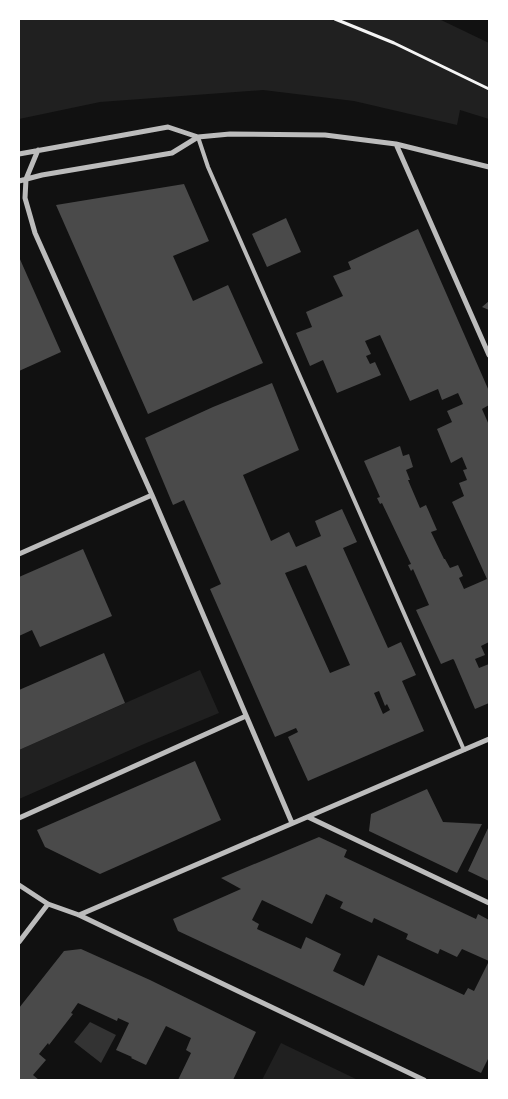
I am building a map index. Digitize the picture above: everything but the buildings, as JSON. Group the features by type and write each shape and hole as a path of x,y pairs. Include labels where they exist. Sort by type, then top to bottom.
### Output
{"street":[{"path":"19,154 168,127 198,138"},
{"path":"19,181 42,175 172,153 198,138 230,134 325,135 396,144 489,167"},
{"path":"396,144 489,353"},
{"path":"38,150 26,179 25,198 35,233 152,495 292,823"},
{"path":"19,554 152,495"},
{"path":"19,818 246,716"},
{"path":"79,915 489,739"},
{"path":"308,817 489,904"},
{"path":"19,885 48,904 79,915 424,1080"},
{"path":"19,942 48,904"}],"lane":[{"path":"198,138 208,167 464,750"}],"path":[{"path":"335,19 394,44 489,90"}],"shaded area":[{"path":"19,19 439,19 489,43 489,119 460,110 457,125 354,101 263,90 100,102 19,119"},
{"path":"200,670 219,713 19,799 19,750"},
{"path":"90,1022 116,1035 101,1063 74,1042"},
{"path":"281,1043 358,1080 262,1080"}]}
